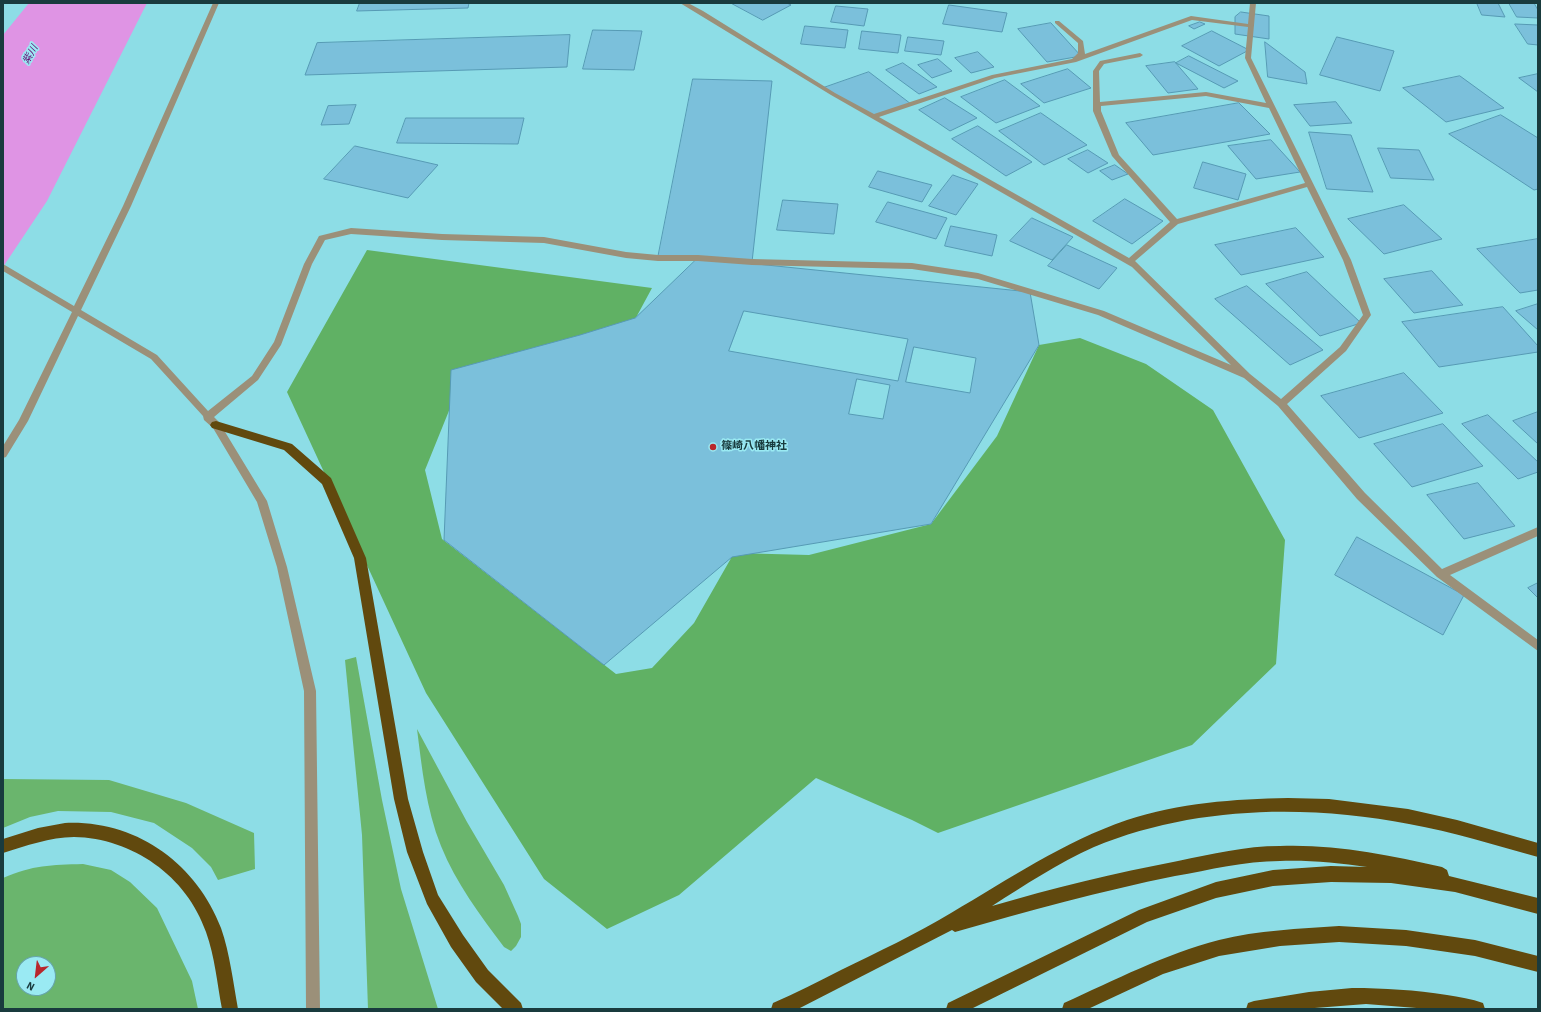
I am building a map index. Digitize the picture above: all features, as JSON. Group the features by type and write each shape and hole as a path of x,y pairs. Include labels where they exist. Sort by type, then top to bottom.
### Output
{"highway":[{"path":"212,421 288,447 327,481 360,558 401,799 415,852 432,899 457,941 482,976 515,1009"},
{"path":"782,1008 940,928 1041,866 1092,841 1143,823 1192,812 1244,806 1303,806 1358,810 1408,816 1473,831 1538,850"},
{"path":"3,846 36,836 73,830 108,834 136,843 159,856 180,876 198,898 212,929 222,964 230,1009"},
{"path":"940,928 1050,897 1118,880 1234,857 1280,853 1331,855 1388,862 1452,878 1538,906"},
{"path":"954,1009 1144,915 1216,890 1273,878 1331,874 1391,875 1455,884 1522,900"},
{"path":"1070,1009 1161,968 1219,948 1280,938 1339,934 1406,938 1475,948 1538,964"},
{"path":"1254,1009 1291,1002 1366,996 1447,1003 1478,1009"}],"street":[{"path":"3,454 23,421 75,310 127,206 216,3"},
{"path":"683,3 701,12 828,91 1135,265 1247,376 1281,404 1361,496 1441,574 1538,646"},
{"path":"1253,3 1248,58 1347,260 1367,314 1343,349 1281,404"},
{"path":"873,117 994,76 1074,60 1191,18 1251,26"},
{"path":"1057,22 1081,42 1081,56 1076,59"},
{"path":"1140,55 1102,62 1096,71 1097,111 1116,156 1175,222"},
{"path":"1097,104 1206,94 1272,106"},
{"path":"1129,262 1175,222 1310,184"},
{"path":"212,421 255,378 278,343 308,264 322,238 351,231 442,237 544,240 626,255 658,258 698,258 752,262 912,266 978,276 1101,313 1247,376"},
{"path":"3,267 154,357 212,421 262,501 282,567 310,691 313,1009"},
{"path":"1441,574 1538,531"}],"green space":[{"path":"367,250 652,288 632,325 459,386 425,470 442,539 616,674 652,668 694,623 734,553 809,555 931,524 997,436 1039,345 1080,338 1146,364 1213,410 1285,540 1276,664 1192,745 938,833 816,778 679,895 607,929 544,879 426,693 287,392"},
{"path":"356,657 382,800 401,889 438,1009 368,1009 362,835 345,660"},
{"path":"417,729 467,822 504,885 518,916 521,924 521,937 511,951 504,947 461,886 441,846 428,803"},
{"path":"3,779 109,780 186,803 254,833 255,869 218,880 211,867 192,848 154,823 111,812 58,811 30,817 3,828"},
{"path":"83,864 111,870 130,882 157,908 192,981 198,1009 3,1009 3,878 24,870 52,865"}],"water":[{"name":"紫川","path":"29,3 147,3 47,201 3,267 3,35"}],"building":[{"path":"360,3 469,3 468,8 357,11"},
{"path":"731,3 787,3 791,5 763,20"},
{"path":"1477,3 1498,3 1505,17 1482,15"},
{"path":"1509,3 1534,3 1538,10 1538,18 1517,17"},
{"path":"949,5 1007,13 1002,32 943,24"},
{"path":"836,6 868,9 864,26 831,22"},
{"path":"1241,12 1269,16 1269,39 1235,34 1235,17"},
{"path":"1200,22 1205,24 1194,29 1189,26"},
{"path":"1051,23 1081,56 1047,62 1018,29"},
{"path":"1515,24 1538,25 1538,45 1528,44"},
{"path":"805,26 848,30 845,48 801,44"},
{"path":"593,30 642,31 634,70 583,69"},
{"path":"862,31 901,35 898,53 859,49"},
{"path":"1212,31 1249,50 1219,66 1182,46"},
{"path":"570,35 567,67 305,75 317,43"},
{"path":"908,37 944,41 941,55 905,51"},
{"path":"1337,37 1394,51 1380,91 1320,75"},
{"path":"1265,42 1305,72 1307,84 1268,77"},
{"path":"978,52 994,67 971,73 955,58"},
{"path":"1189,56 1238,81 1224,88 1176,63"},
{"path":"938,59 952,71 932,78 918,65"},
{"path":"1175,62 1198,89 1168,93 1146,66"},
{"path":"903,63 937,87 919,94 886,70"},
{"path":"1068,69 1091,88 1044,103 1021,84"},
{"path":"869,72 911,104 873,117 823,88"},
{"path":"1538,74 1538,92 1519,78"},
{"path":"1460,76 1504,108 1446,122 1403,88"},
{"path":"693,79 772,81 752,262 658,258"},
{"path":"1005,80 1040,106 996,123 961,97"},
{"path":"945,98 977,118 950,131 919,110"},
{"path":"1336,102 1352,123 1310,126 1294,105"},
{"path":"1239,103 1270,134 1153,155 1126,123"},
{"path":"356,105 349,124 321,125 328,106"},
{"path":"1041,113 1087,145 1044,165 999,131"},
{"path":"1501,115 1538,138 1538,189 1534,190 1449,134"},
{"path":"406,118 524,118 518,144 397,143"},
{"path":"978,126 1032,162 1006,176 952,139"},
{"path":"1309,132 1351,135 1373,192 1327,189"},
{"path":"1271,140 1300,172 1256,179 1228,146"},
{"path":"355,146 438,165 408,198 324,179"},
{"path":"1378,148 1419,150 1434,180 1391,178"},
{"path":"1088,150 1108,163 1088,173 1068,159"},
{"path":"1203,162 1246,174 1238,200 1194,188"},
{"path":"1115,165 1128,174 1112,180 1100,171"},
{"path":"878,171 932,185 922,202 869,187"},
{"path":"953,175 978,184 956,215 929,206"},
{"path":"1125,199 1163,221 1132,244 1093,221"},
{"path":"783,200 838,204 834,234 777,230"},
{"path":"888,202 947,218 936,239 876,222"},
{"path":"1404,205 1442,239 1384,254 1348,219"},
{"path":"1032,218 1073,237 1052,260 1010,241"},
{"path":"951,226 997,235 992,256 945,246"},
{"path":"1296,228 1324,257 1241,275 1215,245"},
{"path":"1538,239 1538,290 1520,293 1477,249"},
{"path":"1067,245 1117,268 1099,289 1048,266"},
{"name":"篠崎八幡神社","path":"698,258 1030,292 1039,345 931,524 732,557 604,665 444,540 451,370 580,335 635,318"},
{"path":"1432,271 1463,305 1414,313 1384,279"},
{"path":"1307,272 1361,323 1320,336 1266,284"},
{"path":"1247,286 1323,350 1290,365 1215,299"},
{"path":"1538,304 1538,330 1516,311"},
{"path":"1503,307 1538,346 1538,352 1439,367 1402,322"},
{"path":"744,311 908,339 898,381 729,351"},
{"path":"914,347 976,358 970,393 906,382"},
{"path":"1404,373 1443,413 1359,438 1321,396"},
{"path":"857,379 890,385 883,419 849,414"},
{"path":"1538,412 1538,444 1513,421"},
{"path":"1488,415 1538,462 1538,472 1518,479 1462,424"},
{"path":"1443,424 1483,466 1412,487 1374,444"},
{"path":"1478,483 1515,526 1464,539 1427,495"},
{"path":"1357,537 1464,595 1443,635 1335,575"},
{"path":"1538,583 1538,598 1528,588"}],"place":[{"name":"篠崎八幡神社","path":"713,447"}]}
